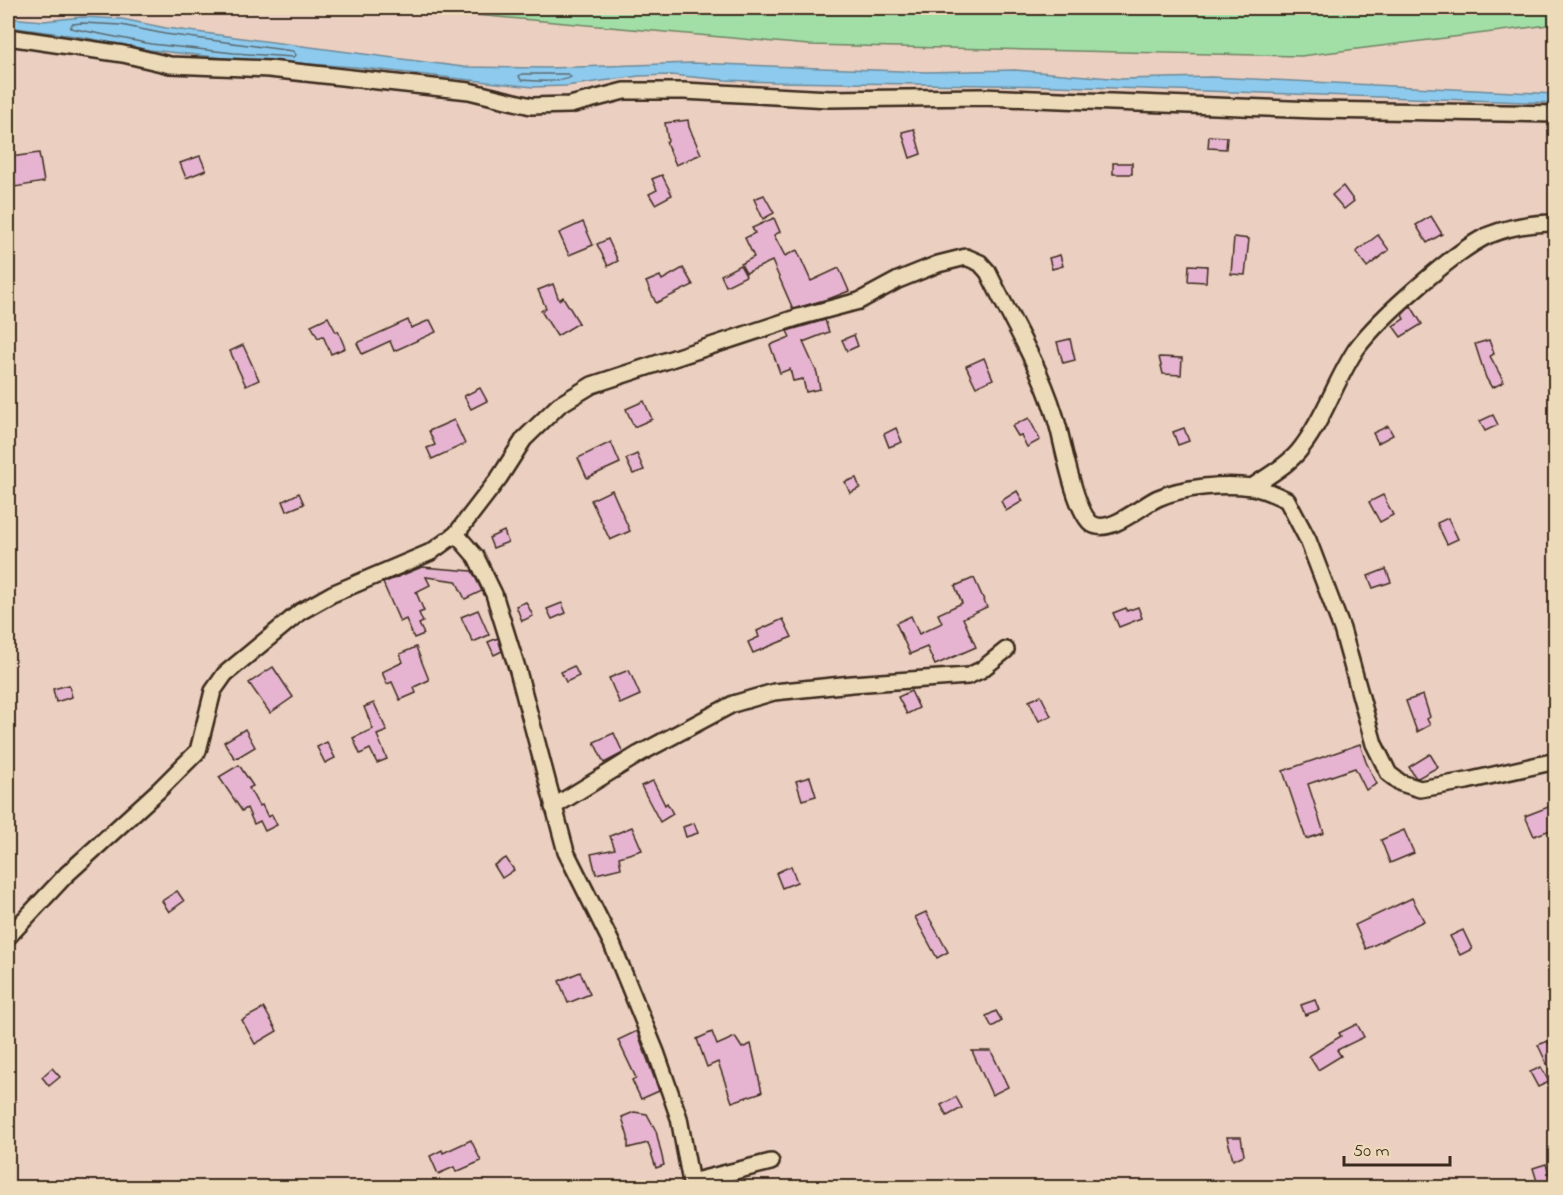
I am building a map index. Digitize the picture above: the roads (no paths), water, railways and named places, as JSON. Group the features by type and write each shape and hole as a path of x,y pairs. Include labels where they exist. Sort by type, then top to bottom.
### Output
{"street":[{"path":"8,37 123,54 170,65 269,69 469,91 531,106 570,105 624,91 684,91 830,99 982,97 1316,110 1556,114"},
{"path":"1252,487 1290,460 1302,448 1358,346 1429,278 1486,236 1517,225 1556,223"},
{"path":"8,937 66,875 198,751 213,691 225,674 300,612 332,594 431,552 456,534 499,478 524,439 559,405 592,385 799,317 859,301 898,280 938,264 966,257 981,263 988,272 1013,325 1040,372 1058,423 1078,501 1091,523 1100,527 1121,521 1155,499 1176,490 1216,486 1252,487 1287,500 1308,540 1342,629 1374,744 1389,774 1401,783 1420,789 1467,782 1556,761"},
{"path":"456,534 476,557 494,594 518,670 566,852 612,944 656,1052 679,1118 692,1185 771,1162"},
{"path":"553,807 639,754 733,704 785,691 968,676 981,670 1006,650"}],"water":[{"path":"82,17 122,19 166,28 463,67 549,68 692,63 926,72 1015,70 1122,79 1211,77 1555,94 1556,103 1055,86 774,82 671,75 639,76 566,86 533,87 354,67 234,59 150,50 76,36 8,27 8,18 44,21"}]}
